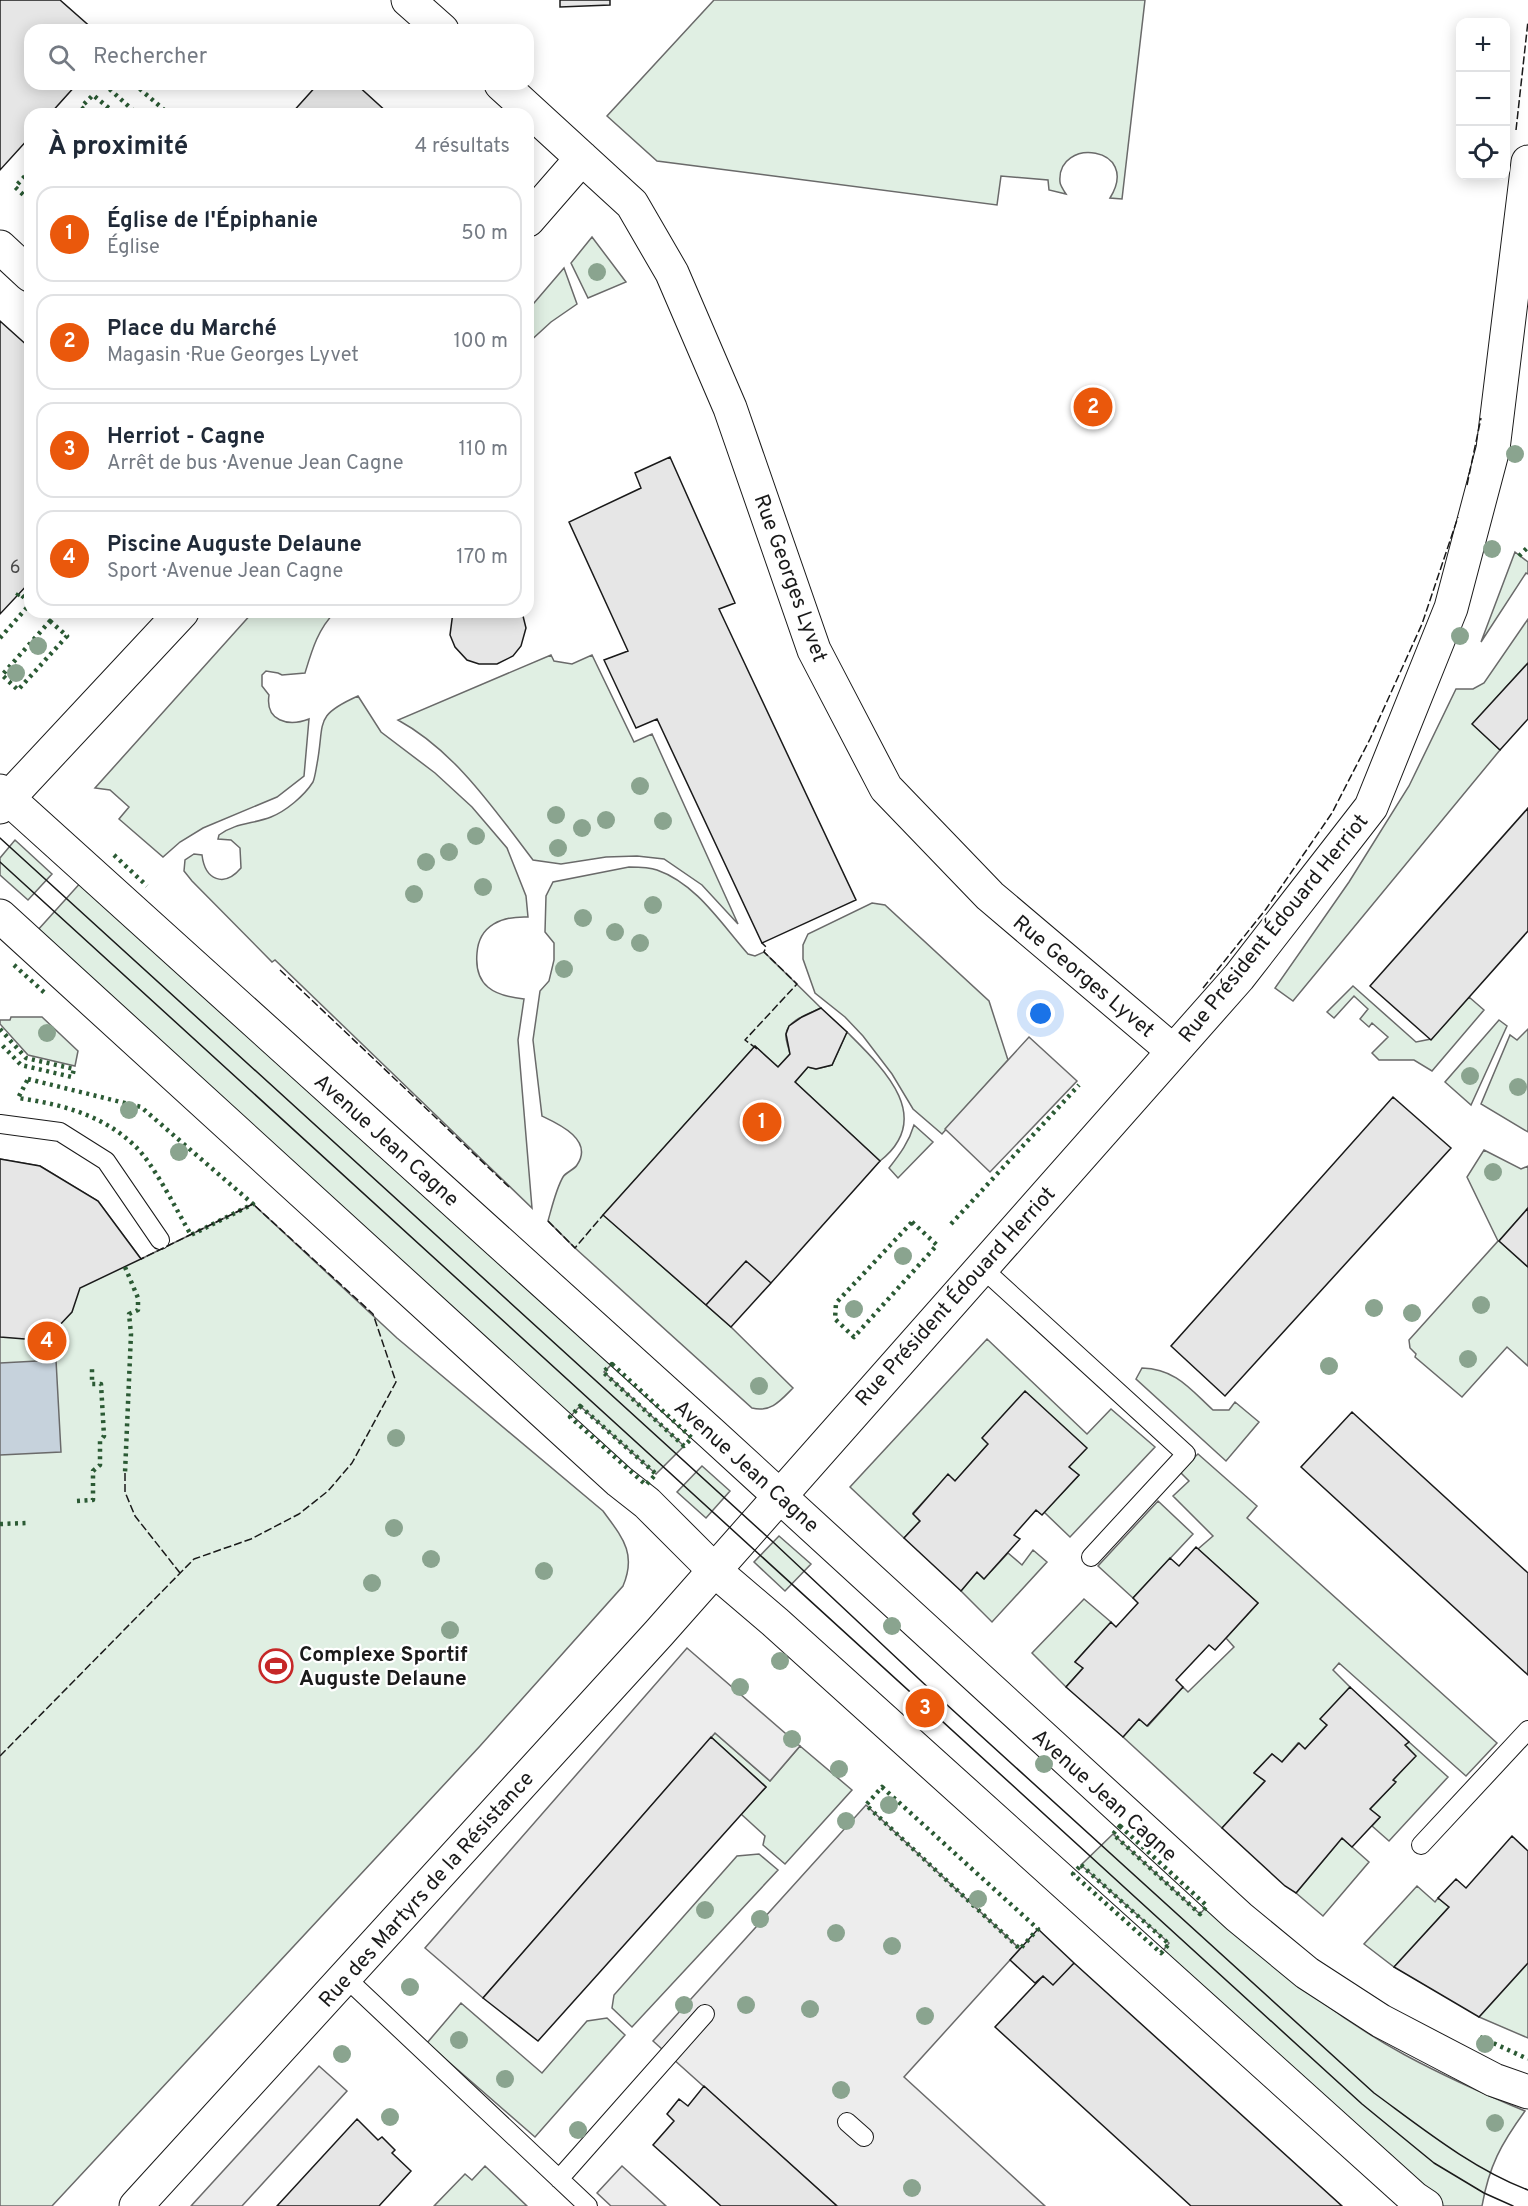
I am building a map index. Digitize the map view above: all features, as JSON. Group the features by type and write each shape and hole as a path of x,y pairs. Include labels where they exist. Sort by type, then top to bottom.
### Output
{"street":[{"path":"408,0 434,24"},
{"name":"Rue Georges Lyvet","path":"508,90 527,108"},
{"name":"Rue Georges Lyvet","path":"534,114 632,204 672,273 730,408 814,650 886,788 990,896 1173,1051"},
{"path":"534,213 582,158"},
{"name":"Rue Président Édouard Herriot","path":"714,1570 1239,977 1371,807 1450,608 1493,449 1528,162"},
{"path":"0,247 24,269"},
{"path":"3,799 176,618"},
{"name":"Avenue Jean Cagne","path":"3,799 779,1495 1239,1917 1307,1973 1381,2020 1494,2080 1528,2092"},
{"path":"0,916 618,1480 647,1503 714,1570 775,1622 1414,2198 1426,2206"},
{"name":"Rue des Martyrs de la Résistance","path":"135,2206 346,1978 714,1570"}],"lane":[{"path":"0,1124 60,1132 106,1161 160,1240"},
{"path":"981,1267 1186,1454 1090,1557"},
{"path":"1421,1845 1528,1730"},
{"path":"346,1978 588,2206"},
{"path":"559,2179 705,2014"},
{"path":"847,2122 864,2137"}],"green space":[{"path":"714,0 1145,0 1122,199 1110,198 1117,180 1115,167 1107,158 1096,153 1082,153 1071,158 1062,167 1060,182 1066,194 1049,190 1048,180 1001,176 997,205 657,161 607,116"},
{"path":"592,237 626,282 588,298 571,263"},
{"path":"564,268 577,304 534,338 534,303"},
{"path":"1515,552 1528,562 1528,574 1526,573 1481,642"},
{"path":"248,618 330,618 313,648 305,673 282,675 266,671 262,675 262,686 269,695 269,704 274,716 286,722 309,719 304,776 277,797 203,828 180,842 163,857 119,819 129,807 110,790 95,788"},
{"path":"1528,619 1528,663 1473,724 1500,750 1293,1001 1275,988 1349,882 1409,786 1456,689 1473,689 1484,683"},
{"path":"551,655 554,661 572,664 592,655 634,742 652,734 738,924 702,885 664,859 637,856 606,857 561,864 533,860 488,801 455,764 419,733 398,720"},
{"path":"358,696 381,732 435,773 472,807 507,848 526,896 528,917 509,918 487,929 479,943 477,964 479,974 488,987 513,998 524,999 518,1040 532,1208 275,960 272,962 184,871 185,860 194,854 202,855 207,870 216,878 228,878 241,868 240,848 231,840 218,839 219,835 231,828 277,814 300,798 314,780 322,729 327,715"},
{"path":"15,840 52,874 28,900 0,875 0,858"},
{"path":"629,867 657,870 684,885 708,906 748,954 755,956 764,952 821,1008 800,1018 787,1029 786,1036 790,1054 778,1067 755,1046 604,1215 731,1327 793,1388 775,1404 765,1409 752,1408 548,1221 554,1198 564,1175 577,1165 581,1156 581,1148 578,1141 565,1128 542,1116 533,1040 540,991 549,981 554,960 554,943 545,932 546,896 553,882"},
{"path":"83,880 612,1364 604,1372 684,1446 656,1474 580,1406 570,1417 37,931"},
{"path":"872,903 885,905 989,1001 1008,1060 942,1134 913,1109 892,1074 863,1036 845,1017 815,993 803,959 803,945 808,934"},
{"path":"1353,986 1416,1042 1431,1039 1469,997 1484,1010 1432,1071 1414,1060 1379,1060 1372,1053 1388,1037 1372,1023 1369,1027 1360,1019 1368,1009 1354,996 1334,1018 1327,1012"},
{"path":"11,1017 42,1017 78,1051 75,1066 28,1055 0,1024 0,1020 10,1020"},
{"path":"1499,1020 1507,1026 1471,1105 1445,1082"},
{"path":"1528,1029 1528,1132 1481,1104 1510,1035 1517,1040"},
{"path":"847,1032 888,1077 898,1093 903,1110 903,1127 896,1144 880,1161 795,1082 808,1067 816,1069 832,1065"},
{"path":"914,1125 933,1142 898,1178 889,1168 904,1148"},
{"path":"1484,1150 1521,1169 1528,1166 1528,1208 1499,1241 1528,1267 1528,1366 1507,1347 1462,1397 1415,1357 1416,1354 1410,1348 1409,1340 1498,1241 1467,1177"},
{"name":"Complexe Sportif Auguste Delaune","path":"0,1159 40,1166 98,1201 141,1259 253,1204 397,1338 603,1511 621,1537 628,1555 627,1574 623,1586 480,1746 52,2206 0,2206"},
{"path":"987,1339 1087,1434 1111,1409 1155,1447 1070,1537 1044,1512 1079,1475 1069,1467 988,1444 955,1481 948,1475 913,1513 920,1521 904,1538 850,1487"},
{"path":"1142,1368 1154,1369 1173,1376 1213,1410 1229,1410 1235,1402 1259,1422 1226,1461 1136,1379"},
{"path":"1198,1454 1257,1506 1247,1518 1497,1743 1466,1776 1339,1663 1333,1670 1350,1687 1321,1719 1327,1725 1305,1749 1298,1743 1282,1762 1272,1754 1254,1773 1265,1781 1222,1828 1123,1737 1139,1719 1148,1726 1183,1687 1188,1692 1234,1647 1226,1638 1258,1603 1198,1549 1213,1536 1173,1496 1189,1481 1179,1471"},
{"path":"702,1466 730,1491 706,1518 677,1492"},
{"path":"1158,1501 1193,1534 1133,1598 1098,1566"},
{"path":"779,1536 811,1564 785,1591 754,1562"},
{"path":"1033,1550 1047,1562 992,1622 961,1591 977,1572 984,1579 1008,1553 1022,1565"},
{"path":"1084,1599 1111,1622 1075,1662 1083,1668 1066,1687 1032,1653"},
{"path":"715,1733 770,1781 800,1746 852,1790 785,1864 763,1845 765,1836 741,1814 766,1787 711,1737"},
{"path":"1409,1742 1448,1777 1389,1841 1372,1826 1380,1817 1370,1809 1395,1783 1393,1780 1415,1756 1405,1745"},
{"path":"1113,1834 1200,1914 1207,1906 1277,1967 1352,2023 1420,2063 1525,2111 1509,2134 1492,2167 1482,2206 1443,2206 1421,2192 1161,1953 1169,1943 1081,1865"},
{"path":"1342,1838 1369,1862 1323,1916 1296,1893"},
{"path":"759,1854 778,1870 632,2027 612,2008 614,1995 737,1856"},
{"path":"1417,1886 1435,1902 1438,1898 1449,1907 1394,1967 1364,1944"},
{"path":"1528,1963 1528,2038 1479,2017"},
{"path":"461,2003 542,2073 587,2021 607,2018 625,2035 535,2137 427,2043"},
{"path":"485,2166 527,2206 434,2206 465,2174 472,2180"}],"shaded area":[{"path":"1029,1037 1077,1081 990,1172 945,1129"},
{"path":"56,1360 61,1452 0,1455 0,1363"},
{"path":"687,1648 800,1746 770,1781 715,1733 483,1998 425,1948"},
{"path":"866,1805 1020,1949 904,2077 1045,2206 837,2206 653,2041"},
{"path":"319,2066 347,2091 242,2206 191,2206"},
{"path":"622,2166 666,2206 611,2206 597,2193"}],"building":[{"path":"0,0 60,0 87,24 24,24 24,90 72,90 55,108 24,108 24,144 0,170"},
{"path":"560,0 610,0 610,5 560,7"},
{"path":"313,90 363,90 382,108 296,108"},
{"path":"0,321 24,343 24,588 0,614"},
{"path":"670,457 735,603 719,609 856,900 762,943 657,719 636,728 604,660 628,651 569,522 641,488 635,473"},
{"path":"452,618 524,618 526,628 521,646 513,656 497,664 479,664 467,660 455,647 450,635"},
{"path":"1528,663 1528,719 1500,750 1472,724"},
{"path":"1528,808 1528,931 1431,1040 1370,986"},
{"path":"821,1008 847,1032 832,1065 816,1069 808,1067 795,1082 880,1161 771,1283 746,1261 706,1305 603,1215 755,1046 778,1067 790,1054 786,1034 789,1026"},
{"path":"1393,1097 1451,1148 1225,1396 1171,1346"},
{"path":"0,1159 40,1166 98,1201 141,1259 80,1288 72,1312 56,1329 56,1332 40,1337 25,1339 0,1337"},
{"path":"1528,1208 1528,1267 1499,1241"},
{"path":"746,1261 771,1283 731,1327 706,1305"},
{"path":"1025,1391 1087,1448 1069,1467 1079,1475 1042,1515 1036,1510 1014,1535 1020,1539 984,1579 977,1572 961,1591 904,1538 920,1521 913,1514 948,1474 955,1481 988,1444 982,1438"},
{"path":"1352,1412 1528,1573 1528,1675 1301,1467"},
{"path":"1196,1547 1258,1603 1215,1650 1209,1645 1176,1680 1183,1687 1147,1726 1139,1719 1123,1737 1066,1687 1083,1668 1075,1662 1111,1622 1116,1627 1138,1603 1133,1598 1170,1558 1179,1566"},
{"path":"1350,1687 1409,1742 1405,1745 1416,1756 1393,1780 1396,1782 1370,1809 1380,1817 1352,1847 1342,1838 1296,1893 1285,1886 1222,1828 1265,1781 1254,1773 1272,1754 1282,1762 1299,1743 1305,1749 1327,1725 1320,1719"},
{"path":"711,1737 766,1787 538,2041 483,1998"},
{"path":"1512,1836 1528,1851 1528,1963 1479,2017 1394,1967 1449,1907 1438,1898 1456,1879 1466,1888"},
{"path":"1038,1929 1074,1963 1053,1985 1043,1976 1035,1983 1010,1960"},
{"path":"1074,1963 1342,2206 1191,2206 995,2027 1043,1976 1053,1985"},
{"path":"704,2086 837,2206 721,2206 653,2145 674,2121 667,2114 679,2099 688,2106"},
{"path":"357,2119 378,2140 382,2137 395,2150 392,2153 411,2171 379,2206 277,2206"}],"tram line":[{"path":"0,838 1374,2093 1467,2159 1528,2190"},
{"path":"0,862 1362,2104 1434,2163 1484,2193 1513,2206"}],"hedge":[{"path":"111,90 130,108"},
{"path":"141,90 162,108"},
{"path":"82,108 93,95 109,108"},
{"path":"24,177 15,187 24,195"},
{"path":"1519,556 1528,547"},
{"path":"17,596 19,593 24,598"},
{"path":"0,638 24,611"},
{"path":"50,621 67,636 18,690 2,675 50,621"},
{"path":"114,855 147,886"},
{"path":"14,965 47,995"},
{"path":"0,1029 26,1058 74,1069 72,1077 21,1065 0,1043"},
{"path":"28,1079 141,1107 253,1204 191,1235 157,1176 135,1146 109,1126 81,1113 18,1098 28,1079"},
{"path":"951,1224 1079,1085"},
{"path":"912,1222 937,1245 854,1337 835,1319 836,1303 912,1222"},
{"path":"125,1267 138,1298 138,1310 129,1314 131,1334 125,1473"},
{"path":"612,1364 692,1438 684,1446 603,1372 612,1364"},
{"path":"77,1501 93,1500 93,1471 100,1465 100,1441 104,1436 101,1384 92,1384 92,1369"},
{"path":"580,1406 656,1474 646,1485 570,1417 580,1406"},
{"path":"0,1524 26,1523"},
{"path":"882,1787 1038,1929 1020,1949 866,1805 882,1787"},
{"path":"1120,1826 1207,1906 1200,1914 1113,1834 1120,1826"},
{"path":"1081,1865 1169,1944 1161,1953 1073,1874 1081,1865"},
{"path":"1480,2037 1528,2059"}],"fence":[{"path":"1516,130 1528,21"},
{"path":"1467,485 1481,418"},
{"path":"1203,988 1266,909 1332,813 1370,739 1422,624 1458,517"},
{"path":"757,1049 745,1040 797,984 764,952 766,947 762,943"},
{"path":"280,970 509,1187"},
{"path":"0,1756 194,1559 251,1539 299,1514 328,1491 352,1463 396,1382 373,1314 253,1204 141,1259"},
{"path":"548,1221 575,1248 603,1215"},
{"path":"125,1473 125,1492 135,1516 180,1573"}],"place":[{"name":"Place du Marché","path":"1093,407"},
{"name":"Église de l'Épiphanie","path":"762,1122"},
{"name":"Piscine Auguste Delaune","path":"47,1341"},
{"name":"Complexe Sportif Auguste Delaune","path":"276,1666"},
{"name":"Herriot - Cagne","path":"925,1708"}]}
